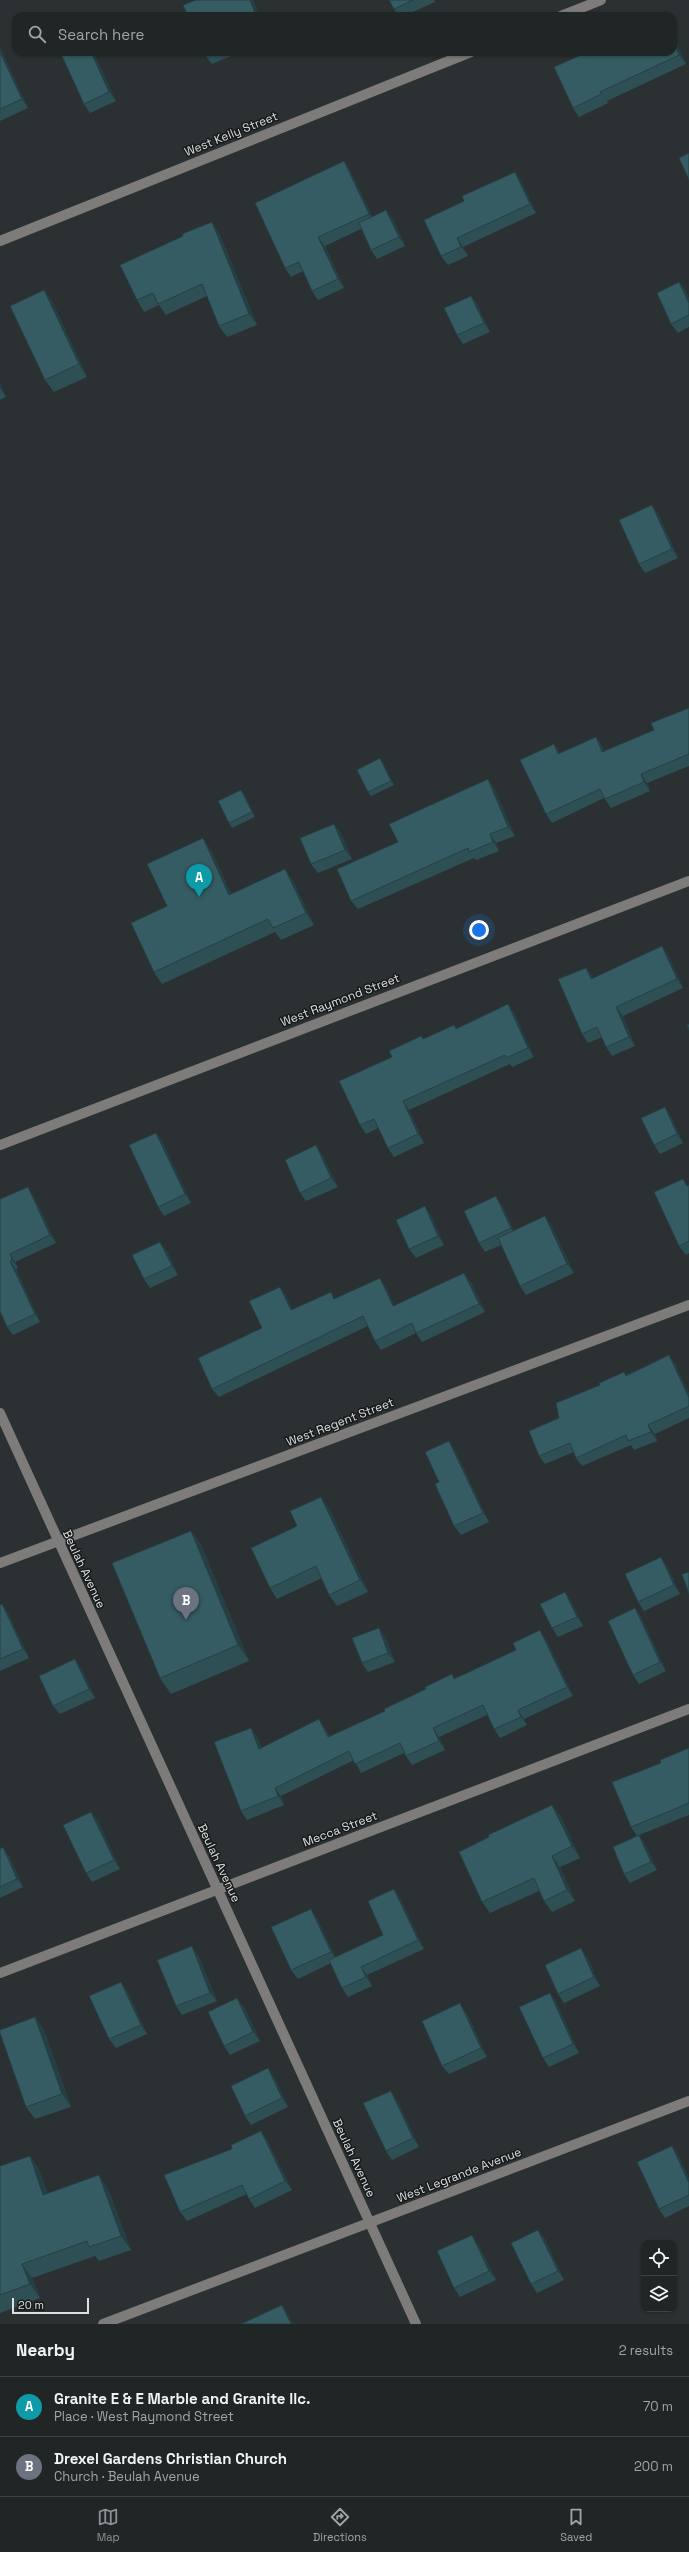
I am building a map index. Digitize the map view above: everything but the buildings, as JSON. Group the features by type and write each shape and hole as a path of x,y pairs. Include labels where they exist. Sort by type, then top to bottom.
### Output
{"street":[{"path":"571,12 601,0"},
{"name":"West Kelly Street","path":"0,241 462,56"},
{"name":"West Raymond Street","path":"0,1145 689,881"},
{"name":"West Regent Street","path":"0,1563 689,1305"},
{"name":"Beulah Avenue","path":"0,1413 416,2324"},
{"name":"Mecca Street","path":"0,1974 689,1709"},
{"name":"West Legrande Avenue","path":"104,2324 689,2101"}],"place":[{"name":"Granite E & E Marble and Granite llc.","path":"199,897"},
{"name":"Drexel Gardens Christian Church","path":"186,1620"}]}
